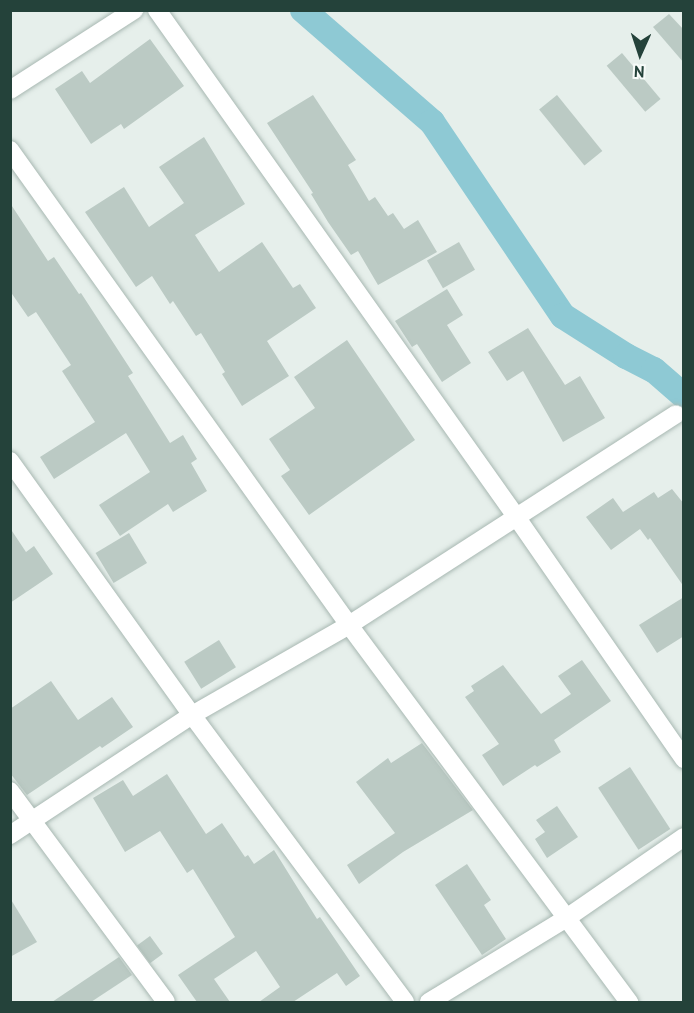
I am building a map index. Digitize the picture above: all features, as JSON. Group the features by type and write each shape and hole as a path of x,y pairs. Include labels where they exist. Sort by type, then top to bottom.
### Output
{"street":[{"path":"10,90 134,10"},
{"path":"157,10 515,515 684,759"},
{"path":"10,150 349,625 568,917 628,1002"},
{"path":"10,835 192,715 349,625 515,515 676,414"},
{"path":"10,461 192,715 405,1002"},
{"path":"10,791 166,1002"},
{"path":"429,1002 568,917 684,837"}],"building":[{"path":"669,14 684,30 684,63 653,27"},
{"path":"150,39 184,86 124,129 121,124 91,144 55,89 82,71 90,83"},
{"path":"622,53 661,99 645,112 607,66"},
{"path":"313,95 356,160 348,165 369,201 375,197 388,216 393,213 404,229 418,220 437,252 378,285 358,251 351,255 328,222 311,194 313,193 267,123"},
{"path":"557,95 602,151 584,165 539,109"},
{"path":"204,137 245,204 195,235 219,272 262,242 293,288 300,284 316,308 267,341 289,376 242,406 222,374 225,372 201,333 196,336 173,301 170,304 152,276 136,287 85,212 124,187 149,227 184,203 159,167"},
{"path":"10,203 48,261 54,257 79,294 81,293 133,373 128,376 170,443 183,435 197,459 191,463 207,491 173,512 168,504 120,536 99,505 150,472 126,433 54,479 40,457 95,422 62,371 71,365 36,312 28,317 10,291"},
{"path":"459,242 475,270 443,288 427,260"},
{"path":"447,289 463,315 447,325 471,363 442,382 417,344 412,347 395,321"},
{"path":"528,328 565,385 580,376 605,418 563,442 523,371 507,381 488,352"},
{"path":"347,340 415,440 309,515 281,476 290,470 269,439 315,408 294,377"},
{"path":"672,489 684,504 684,587 650,538 648,540 640,529 611,550 586,517 613,498 623,512 654,492 658,498"},
{"path":"10,528 26,552 34,546 53,574 10,603"},
{"path":"129,533 147,563 114,583 96,553"},
{"path":"684,597 684,636 657,653 639,625"},
{"path":"219,640 236,667 201,689 184,662"},
{"path":"582,660 611,701 554,740 561,752 537,767 535,765 503,786 482,755 499,744 465,697 474,691 471,686 503,665 541,714 571,694 558,676"},
{"path":"51,681 78,720 112,697 133,727 102,748 100,746 27,795 10,773 10,709"},
{"path":"422,743 473,810 403,852 359,884 347,865 395,833 356,782 388,758 391,763"},
{"path":"630,767 670,829 638,850 598,788"},
{"path":"167,774 206,834 222,823 245,857 248,855 254,864 274,850 317,919 320,917 360,976 346,986 337,973 293,1002 259,1002 280,987 256,951 214,979 230,1002 197,1002 178,975 235,937 193,869 187,873 160,831 125,852 93,798 123,780 133,796"},
{"path":"557,806 578,837 547,858 535,839 545,832 536,820"},
{"path":"467,864 491,900 484,905 506,939 482,955 435,885"},
{"path":"10,898 37,942 10,957"},
{"path":"150,936 163,954 150,963 137,945"},
{"path":"119,957 132,975 91,1002 52,1002"}],"waterway":[{"path":"303,10 432,122 563,316 626,356 654,370 684,396"}]}
